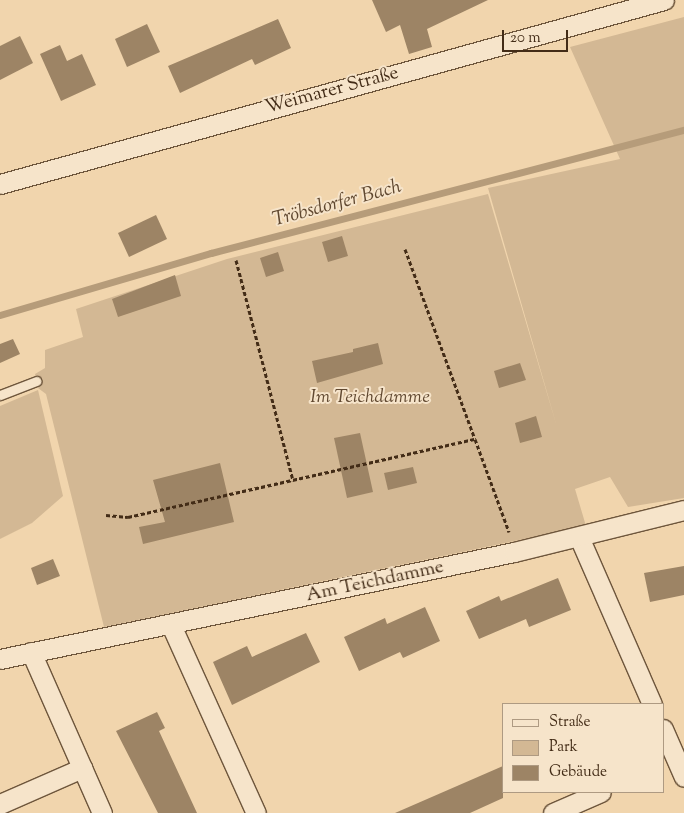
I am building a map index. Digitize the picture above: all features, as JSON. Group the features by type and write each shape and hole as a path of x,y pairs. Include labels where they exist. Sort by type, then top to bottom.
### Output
{"street":[{"name":"Weimarer Straße","path":"0,184 664,0"},
{"name":"Am Teichdamme","path":"0,658 171,625 578,537 684,510"},
{"path":"578,537 652,703"},
{"path":"171,625 256,813"},
{"path":"31,652 102,813"},
{"path":"664,734 669,761 684,777"},
{"path":"0,804 82,768"},
{"path":"553,813 599,793"}],"lane":[{"path":"0,396 36,381"}],"path":[{"path":"405,249 509,529"},
{"path":"236,260 293,481"},
{"path":"106,515 128,517 475,439"}],"green space":[{"name":"Im Teichdamme","path":"684,17 684,498 628,507 610,477 575,489 586,526 104,627 46,394 38,388 35,374 45,368 45,350 83,337 76,309 227,259 488,194 557,427 488,188 620,159 570,47"},
{"path":"38,390 63,496 32,523 0,539 0,406"}],"building":[{"path":"372,0 488,0 427,29 432,47 409,54 400,25 386,32"},
{"path":"278,19 291,48 255,65 252,59 180,93 168,66"},
{"path":"147,24 160,52 127,67 115,39"},
{"path":"20,36 33,63 0,80 0,46"},
{"path":"60,45 67,61 82,54 96,85 61,101 40,54"},
{"path":"156,215 167,239 129,257 118,233"},
{"path":"342,236 348,256 328,262 322,242"},
{"path":"278,252 284,271 266,277 260,258"},
{"path":"175,275 181,296 118,317 112,299"},
{"path":"13,339 20,354 0,363 0,344"},
{"path":"378,343 383,364 317,383 312,361 353,352 353,349"},
{"path":"520,363 526,380 499,388 494,371"},
{"path":"536,416 542,437 520,443 515,423"},
{"path":"360,433 373,492 347,498 334,438"},
{"path":"220,463 234,522 143,544 139,527 165,522 153,480"},
{"path":"413,467 417,483 388,490 384,473"},
{"path":"53,559 60,576 37,585 31,568"},
{"path":"684,566 684,595 650,602 644,573"},
{"path":"558,578 571,610 529,627 526,619 479,639 466,611 499,596 501,601"},
{"path":"425,607 440,641 403,658 400,652 359,671 344,637 385,618 387,624"},
{"path":"306,633 320,662 232,705 213,662 247,646 252,657"},
{"path":"157,712 165,728 159,731 197,813 158,813 116,731"},
{"path":"502,766 503,798 470,813 395,813"}],"waterway":[{"name":"Tröbsdorfer Bach","path":"0,315 211,253 684,130"}]}
